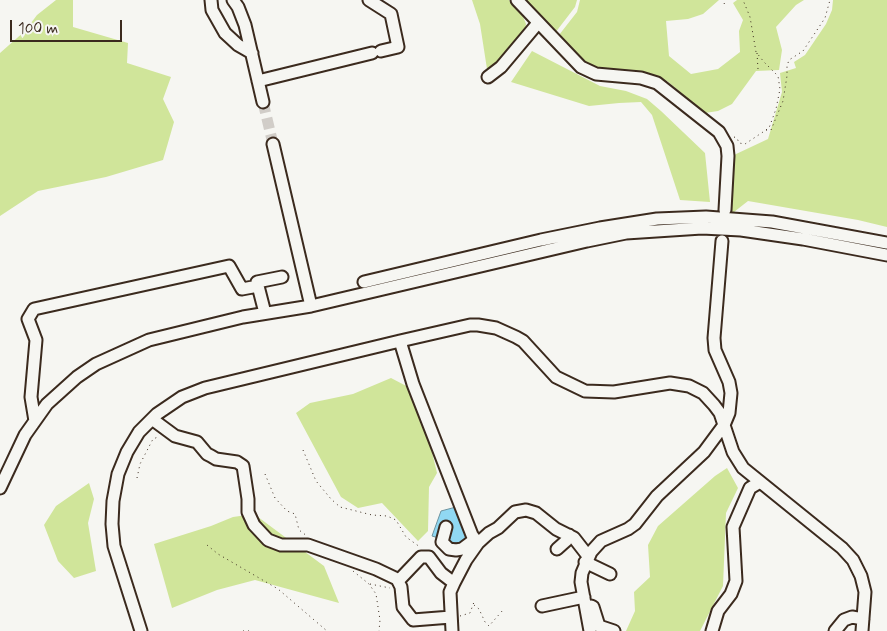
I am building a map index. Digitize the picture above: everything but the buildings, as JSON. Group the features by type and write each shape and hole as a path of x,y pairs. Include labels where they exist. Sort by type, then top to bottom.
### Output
{"street":[{"path":"211,0 212,10 225,33 238,45 252,53"},
{"path":"233,0 245,25 264,102"},
{"path":"258,81 398,47 391,14 369,0"},
{"path":"517,0 581,67 596,74 641,78 657,83 712,126 723,138 728,156 725,210"},
{"path":"488,78 501,67 538,23"},
{"path":"273,144 311,306"},
{"path":"0,488 25,435 47,404 77,377 96,364 125,349 149,340 242,317 311,306 643,221 706,217 772,222 887,243"},
{"path":"364,282 573,239 702,228 774,234 887,255"},
{"path":"590,631 581,582 587,560 601,541 635,524 657,496 704,452 724,425 730,407 731,392 729,382 715,350 714,338 722,241"},
{"path":"35,421 30,397 36,340 28,318 34,309 229,266 242,290 258,286"},
{"path":"265,314 257,282 282,277"},
{"path":"141,631 114,546 112,524 113,501 118,474 127,452 139,432 152,418 169,405 200,390 470,325 496,328 523,341 550,372 574,388 585,392 603,393 670,382 689,386 703,393 717,408 733,452 750,474 849,554 861,576 865,592 862,631"},
{"path":"400,341 413,384 476,542"},
{"path":"152,418 173,435 197,442 207,454 216,459 237,462 243,466 248,512 254,524 268,540 281,545 308,544 376,569 399,584"},
{"path":"712,631 718,611 731,594 736,581 733,527 750,488 760,482"},
{"path":"446,527 442,542 449,549 462,549 498,528 514,512 526,510 536,513 556,529 569,534 580,544 587,560 610,574"},
{"path":"557,549 566,541 569,534"},
{"path":"452,587 476,542"},
{"path":"452,631 455,617 452,587 428,557 421,558 401,578 399,584 403,607 413,620 455,617"},
{"path":"542,606 585,600"},
{"path":"585,600 592,607 599,626 614,631"},
{"path":"835,631 844,620 852,617 863,619"}],"path":[{"path":"724,4 726,0"},
{"path":"742,0 750,17 758,70"},
{"path":"766,130 771,130 783,101 789,60 803,51 825,18 830,0"},
{"path":"723,138 728,136 737,138 739,143 745,144 769,128 776,109 780,84 778,76 756,52"},
{"path":"137,478 140,464 153,439 158,436 173,435"},
{"path":"303,450 316,481 340,507 387,516 396,520 406,538 420,547 428,557"},
{"path":"265,474 274,498 287,511 295,514 299,530"},
{"path":"296,529 311,539"},
{"path":"207,545 218,554 278,589 327,631"},
{"path":"354,572 369,584 376,594 380,620 379,631"},
{"path":"369,584 389,588 395,593 398,590 399,584"},
{"path":"455,617 470,613 474,602"},
{"path":"474,605 479,609 489,626 503,610"},
{"path":"243,631 250,631"}],"green space":[{"path":"56,0 73,0 73,27 128,43 127,63 171,77 163,99 174,122 163,160 106,177 38,191 0,216 0,53 25,31 37,15"},
{"path":"472,0 509,0 522,14 526,24 525,31 498,65 487,69 480,24"},
{"path":"522,0 577,0 575,7 555,33"},
{"path":"580,0 719,0 703,14 688,19 666,21 669,56 691,74 718,69 740,52 739,31 743,20 733,3 737,0 804,0 796,5 776,27 782,50 779,70 756,71 732,104 718,111 705,113 667,81 643,74 605,71 586,64 559,35 577,12"},
{"path":"833,0 887,0 887,227 858,220 748,201 734,212 731,212 734,155 768,139 782,92 780,73 796,68 794,62 805,55 826,24 832,10"},
{"path":"532,51 600,86 626,91 647,99 705,153 710,202 680,200 652,115 641,102 589,106 511,82"},
{"path":"391,378 412,389 430,444 437,473 429,487 428,531 418,541 382,503 358,508 341,497 296,413 310,403 353,394"},
{"path":"727,468 738,488 726,513 723,586 700,631 626,631 635,611 634,592 650,577 648,545 658,526 715,476"},
{"path":"89,483 94,499 88,523 96,571 74,578 58,561 44,525 56,506"},
{"path":"254,514 324,566 339,603 255,580 217,590 172,608 154,544 233,517"}],"water":[{"path":"456,507 467,537 458,544 432,536 441,511"}],"tunnel":[{"path":"263,102 273,144"}]}
